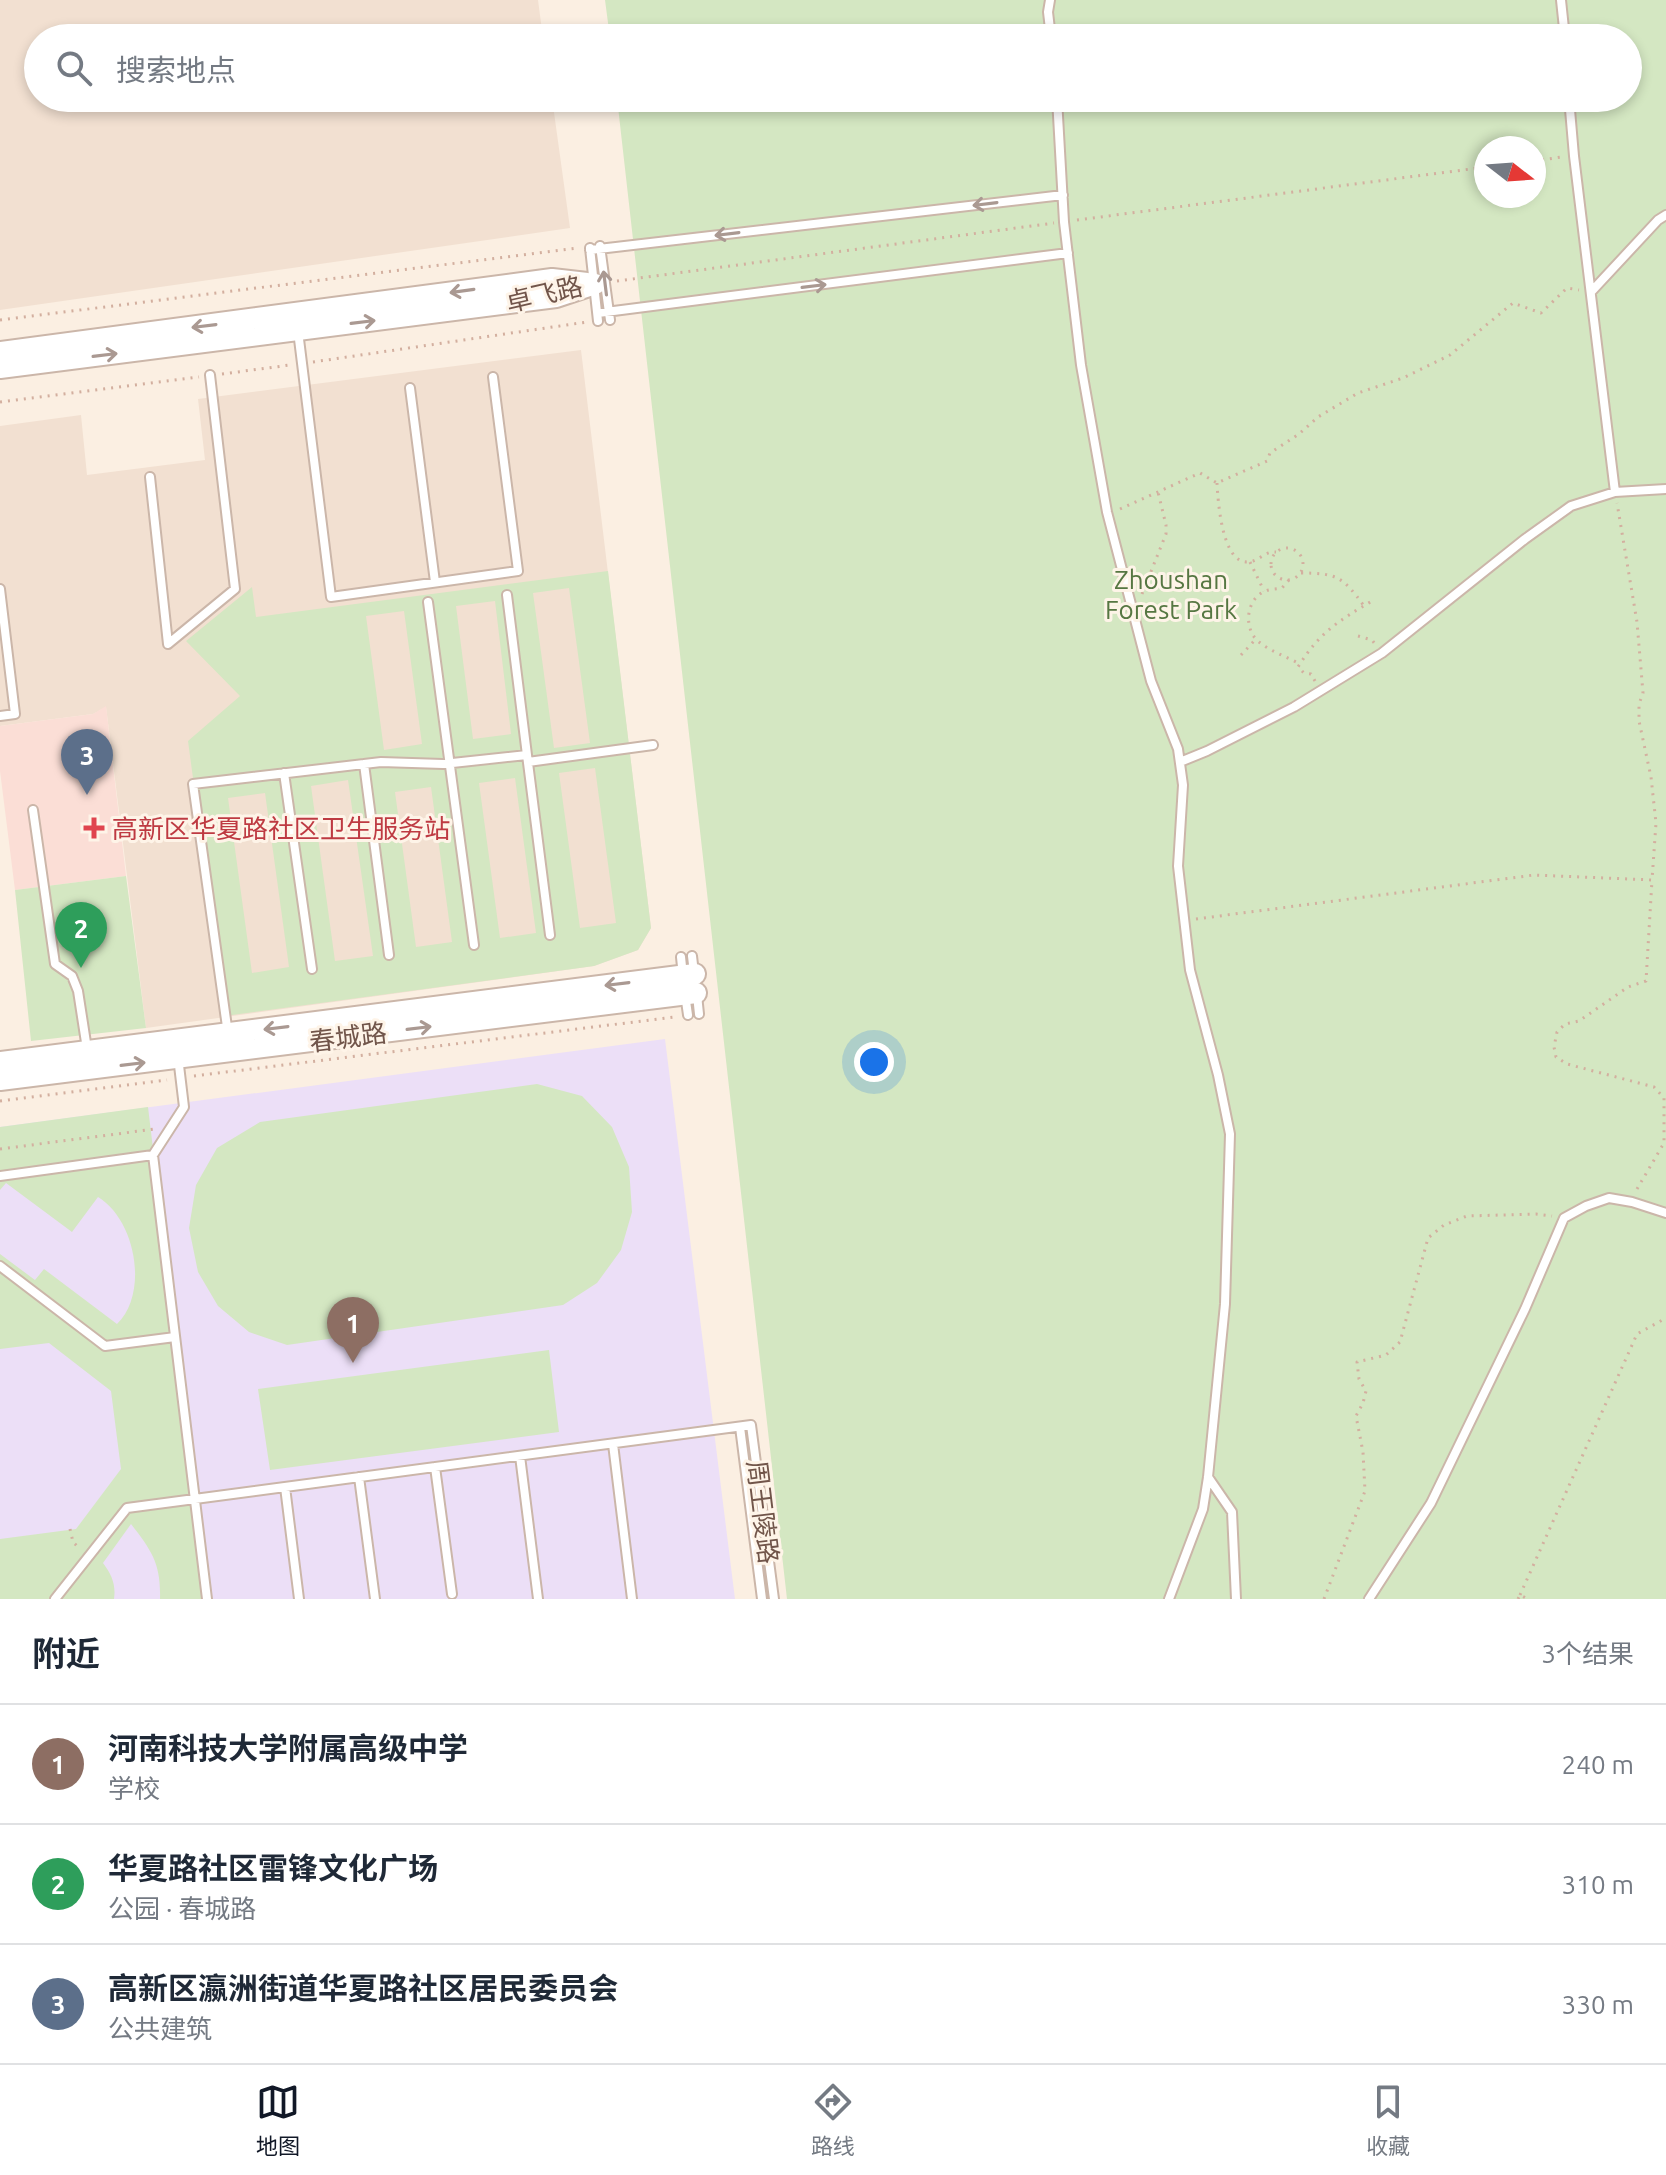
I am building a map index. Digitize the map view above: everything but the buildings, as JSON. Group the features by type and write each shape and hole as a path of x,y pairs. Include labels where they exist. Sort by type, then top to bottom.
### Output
{"street":[{"name":"卓飞路","path":"0,352 556,297 600,283"},
{"name":"卓飞路","path":"0,368 297,322"},
{"name":"春城路","path":"178,1059 228,1034 690,985"},
{"name":"春城路","path":"0,1062 178,1059 690,985"},
{"name":"春城路","path":"0,1080 88,1060"}],"lane":[{"path":"1049,24 1050,0"},
{"path":"1561,0 1564,24"},
{"path":"1058,112 1064,222 1081,365 1107,515 1151,681 1178,749 1183,785 1178,866 1190,970 1230,1134 1225,1304 1208,1477 1203,1509 1169,1599"},
{"path":"1570,112 1615,492"},
{"path":"610,316 590,249 1063,195"},
{"path":"1591,292 1666,215"},
{"path":"600,248 598,317 1068,253"},
{"path":"297,322 331,597 518,571 493,377"},
{"path":"150,477 168,644 235,589 210,375"},
{"path":"410,388 435,582"},
{"path":"1180,762 1294,707 1382,653 1571,506 1615,492 1666,489"},
{"path":"0,589 15,714 0,716"},
{"path":"507,595 550,935"},
{"path":"428,602 474,945"},
{"path":"228,1034 193,784 381,762 449,764 653,745"},
{"path":"364,764 389,955"},
{"path":"284,773 312,969"},
{"path":"33,810 55,964 72,976 78,991 88,1060"},
{"path":"178,1059 184,1107 153,1155 207,1599"},
{"path":"0,1176 153,1155"},
{"path":"1369,1599 1431,1503 1525,1309 1564,1218 1609,1198 1666,1213"},
{"path":"0,1266 105,1346 175,1337"},
{"name":"周王陵路","path":"762,1599 740,1427 751,1425 774,1599"},
{"path":"55,1599 127,1508 740,1427"},
{"path":"613,1444 632,1599"},
{"path":"520,1456 538,1599"},
{"path":"435,1467 452,1594"},
{"path":"359,1477 375,1599"},
{"path":"1208,1477 1232,1512 1236,1599"},
{"path":"285,1487 299,1599"}],"path":[{"path":"1546,160 1574,156"},
{"path":"600,283 1474,169"},
{"path":"0,320 590,249"},
{"path":"1217,483 1267,461 1270,453 1318,417 1358,393 1403,378 1450,355 1513,303 1541,313 1567,288 1591,292"},
{"path":"1107,515 1200,473 1217,483"},
{"path":"1217,483 1219,513 1229,546 1239,561 1250,562 1268,551 1285,548 1299,553 1303,563 1301,573"},
{"path":"1133,614 1166,534 1158,492"},
{"path":"1615,492 1638,636 1643,693 1639,704 1639,721 1651,777 1656,823 1646,981 1628,987 1579,1021 1565,1024 1557,1032 1554,1047 1556,1057 1567,1064 1654,1087 1664,1098 1664,1143 1632,1202"},
{"path":"1276,552 1271,562 1273,572 1281,579 1289,580"},
{"path":"1250,562 1264,591"},
{"path":"1300,664 1255,640 1250,631 1248,612 1264,591 1282,588 1301,573 1327,573 1340,578 1364,606"},
{"path":"1320,691 1311,674 1304,673 1298,667 1312,645 1341,619 1372,601"},
{"path":"1358,636 1372,640 1382,653"},
{"path":"1241,655 1255,640"},
{"path":"1184,920 1534,875 1652,880"},
{"path":"0,1101 178,1059 690,985"},
{"path":"0,1149 171,1127"},
{"path":"1324,1599 1365,1491 1363,1452 1356,1416 1366,1391 1359,1379 1357,1362 1386,1355 1400,1342 1428,1238 1444,1225 1467,1216 1536,1214 1564,1218"},
{"path":"1528,1599 1519,1597 1637,1334 1666,1318"},
{"path":"70,1529 73,1542 89,1557"}],"shaded area":[{"path":"0,0 538,0 541,24 24,24 24,112 554,112 570,228 0,310"},
{"path":"581,350 651,928 638,950 594,966 146,1028 106,707 93,714 0,726 0,426 81,415 87,475 205,460 198,399"},
{"path":"106,706 126,876 15,890 0,771 0,726 93,714"},
{"path":"665,1039 735,1599 0,1599 0,1127"}],"green space":[{"name":"Zhoushan Forest Park","path":"605,0 1666,0 1666,1599 787,1599 619,112 1642,112 1642,24 608,24"},
{"path":"608,571 651,928 638,950 594,966 225,1016 188,741 240,696 186,641 252,587 256,617","holes":["569,588 590,743 554,748 533,593","495,601 511,734 473,739 456,606","404,611 422,744 384,750 366,616","595,768 616,923 580,928 559,773","515,778 536,933 500,938 479,783","348,780 373,956 335,961 311,786","431,787 452,942 416,947 395,792","265,793 289,967 252,973 228,798"]},
{"path":"126,876 146,1028 31,1041 15,890"},
{"path":"537,1084 582,1096 612,1127 629,1167 632,1212 621,1250 597,1283 563,1305 287,1345 249,1332 218,1306 198,1272 189,1228 196,1185 217,1148 260,1122"},
{"path":"148,1107 207,1599 160,1599 154,1558 131,1524 103,1563 113,1580 114,1599 0,1599 0,1539 76,1529 121,1469 111,1391 49,1343 0,1349 0,1254 35,1280 44,1269 117,1324 127,1311 135,1276 134,1258 122,1222 98,1197 72,1232 6,1183 0,1190 0,1127"},
{"path":"549,1350 559,1432 270,1470 258,1389"}],"place":[{"name":"高新区瀛洲街道华夏路社区居民委员会","path":"87,795"},
{"name":"高新区华夏路社区卫生服务站","path":"94,828"},
{"name":"华夏路社区雷锋文化广场","path":"81,968"},
{"name":"河南科技大学附属高级中学","path":"353,1363"}]}
